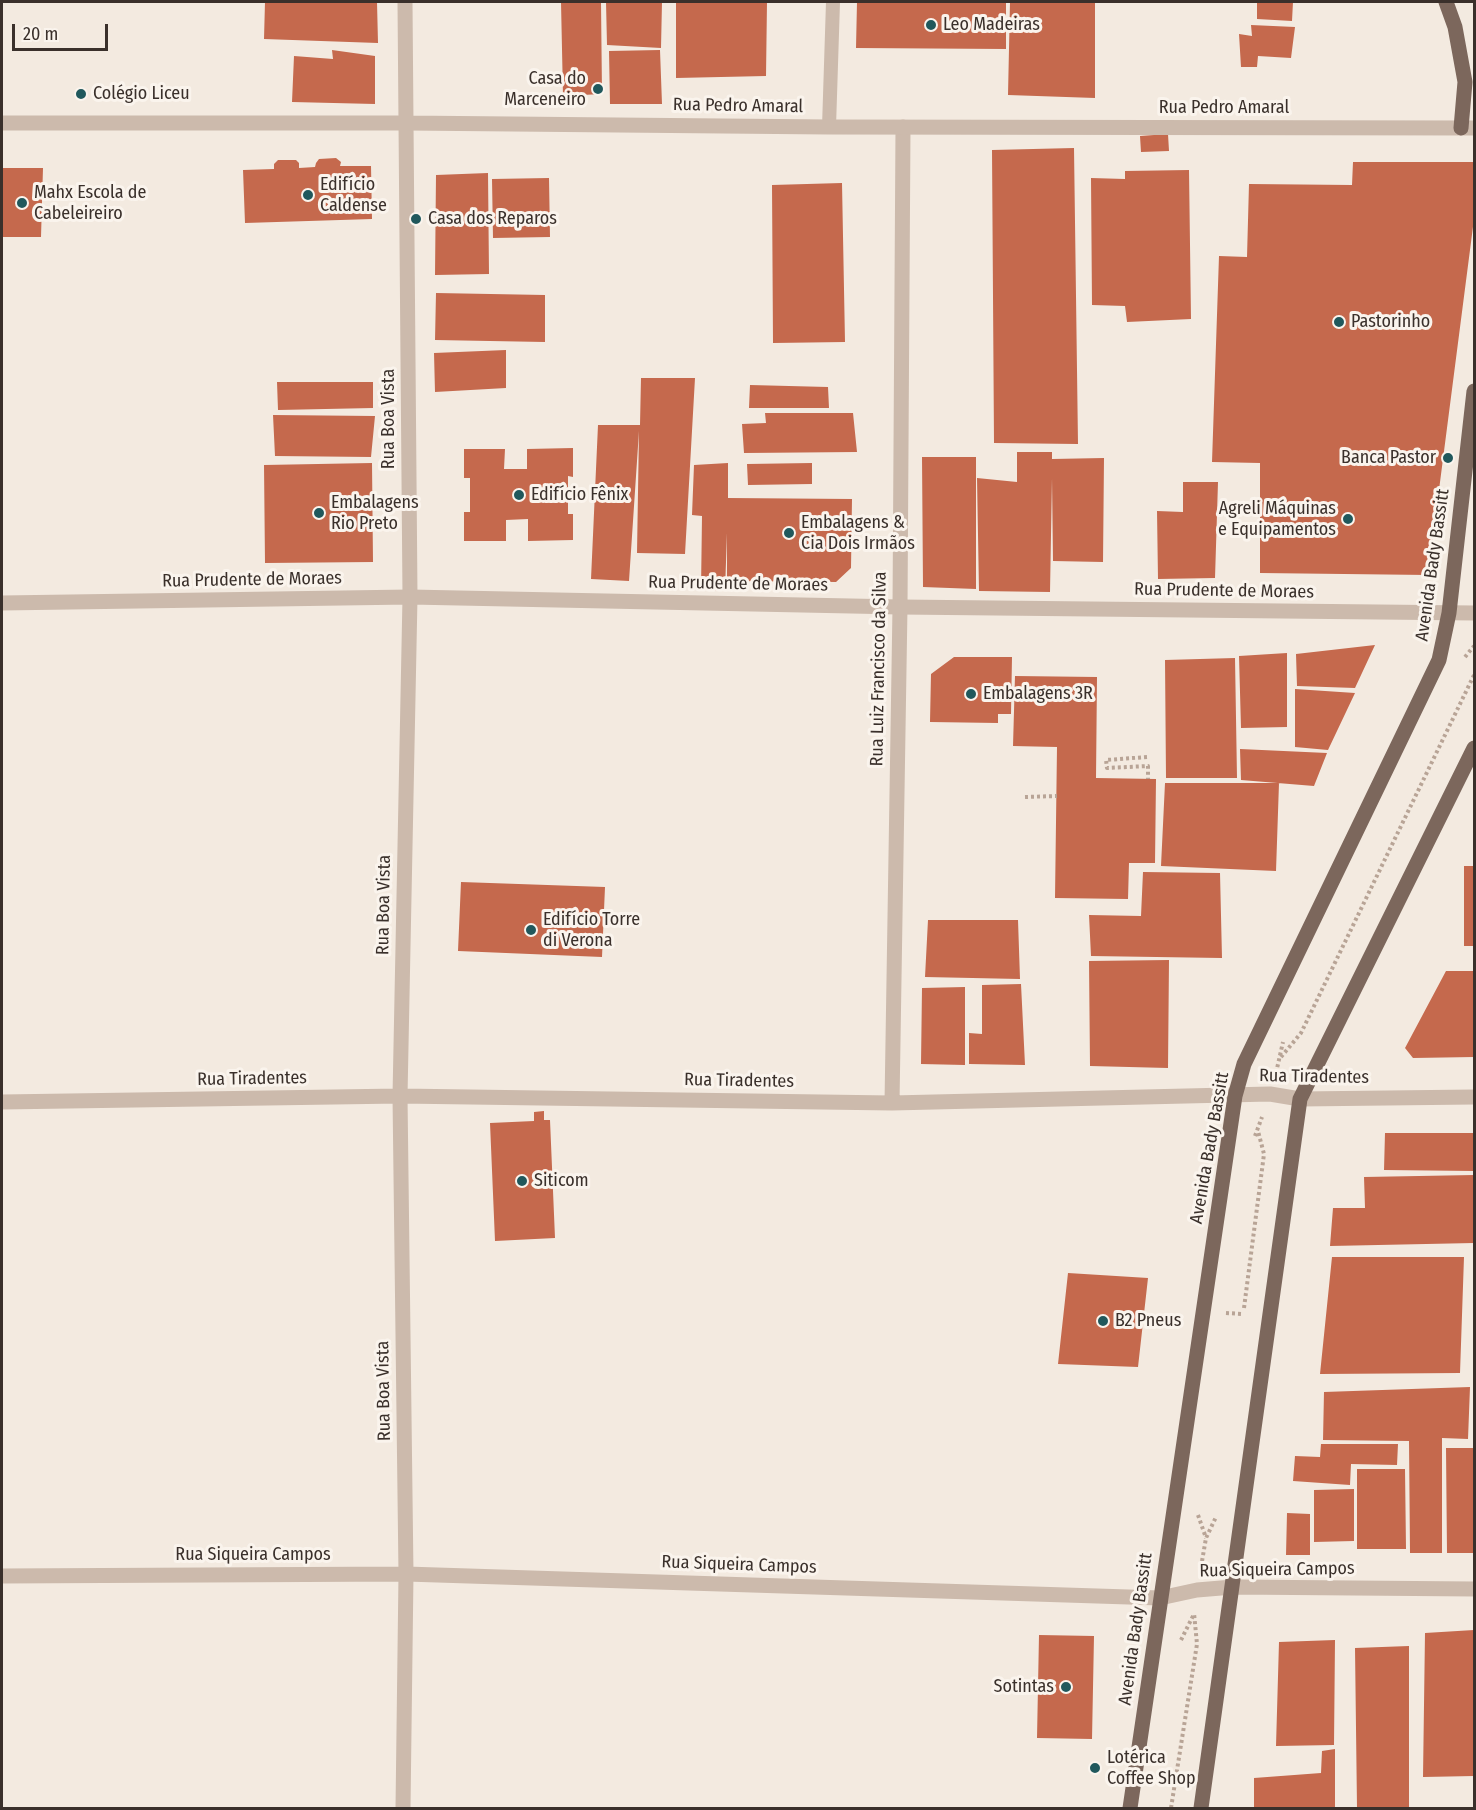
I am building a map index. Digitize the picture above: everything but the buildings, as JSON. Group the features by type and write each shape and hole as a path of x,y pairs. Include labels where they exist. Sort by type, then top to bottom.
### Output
{"main road":[{"path":"1446,2 1455,27 1465,82 1468,128"},
{"name":"Avenida Bady Bassitt","path":"1130,1809 1235,1096 1244,1064 1439,660 1449,613 1474,391"},
{"path":"1201,1809 1300,1099 1474,748"}],"street":[{"name":"Rua Boa Vista","path":"403,1809 406,1574 400,1096 410,597 405,2"},
{"name":"Rua Pedro Amaral","path":"2,123 1468,128"},
{"name":"Rua Luiz Francisco da Silva","path":"892,1103 900,607 903,127"},
{"name":"Rua Prudente de Moraes","path":"2,603 410,597 900,607 1474,613"},
{"name":"Rua Tiradentes","path":"2,1102 400,1096 892,1103 1270,1094 1300,1099 1474,1097"},
{"name":"Rua Siqueira Campos","path":"2,1576 406,1574 1160,1598 1197,1590 1233,1587 1474,1589"}],"lane":[{"path":"829,127 833,2"}],"path":[{"path":"1281,1057 1301,1033 1474,675"},
{"path":"1147,757 1106,760 1107,768 1148,766 1148,779"},
{"path":"1025,796 1057,796"},
{"path":"1222,1313 1243,1314 1264,1154 1258,1130"},
{"path":"1206,1538 1217,1514"},
{"path":"1171,1809 1197,1644 1194,1614"}],"place":[{"name":"Leo Madeiras","path":"931,25"},
{"name":"Casa do Marceneiro","path":"598,89"},
{"name":"Colégio Liceu","path":"81,94"},
{"name":"Edifício Caldense","path":"308,195"},
{"name":"Mahx Escola de Cabeleireiro","path":"22,203"},
{"name":"Casa dos Reparos","path":"416,219"},
{"name":"Pastorinho","path":"1339,322"},
{"name":"Banca Pastor","path":"1448,458"},
{"name":"Edifício Fênix","path":"519,495"},
{"name":"Embalagens Rio Preto","path":"319,513"},
{"name":"Agreli Máquinas e Equipamentos","path":"1348,519"},
{"name":"Embalagens & Cia Dois Irmãos","path":"789,533"},
{"name":"Embalagens 3R","path":"971,694"},
{"name":"Edifício Torre di Verona","path":"531,930"},
{"name":"Siticom","path":"522,1181"},
{"name":"B2 Pneus","path":"1103,1321"},
{"name":"Sotintas","path":"1066,1687"},
{"name":"Lotérica Coffee Shop","path":"1095,1768"}]}
